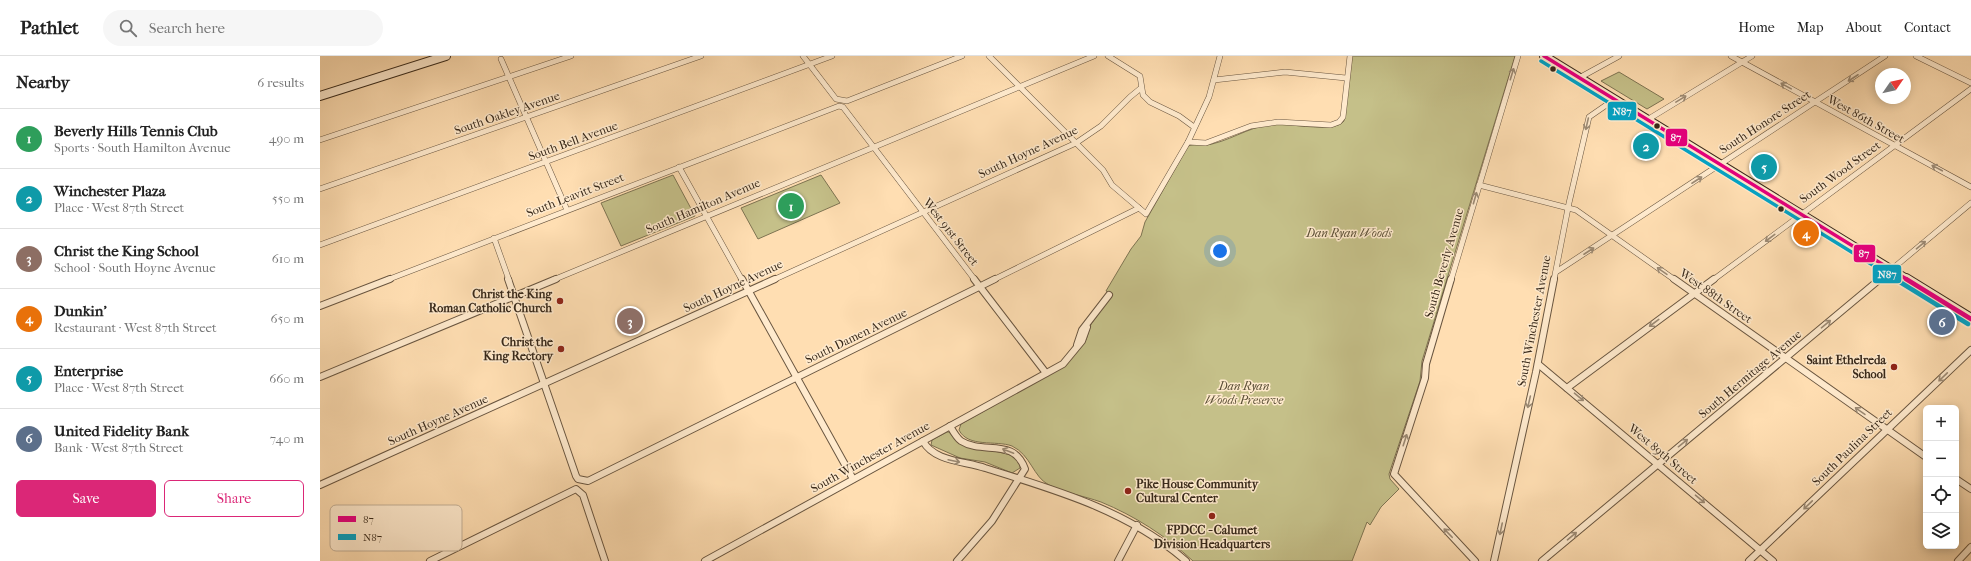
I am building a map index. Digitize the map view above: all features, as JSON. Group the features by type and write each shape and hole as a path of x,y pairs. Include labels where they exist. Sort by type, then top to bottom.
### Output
{"main road":[{"path":"320,90 429,56"},
{"path":"320,96 446,56"},
{"path":"1544,56 1971,319"}],"street":[{"path":"320,140 571,56"},
{"name":"South Oakley Avenue","path":"320,189 701,56"},
{"name":"West 91st Street","path":"803,56 1046,373"},
{"name":"South Bell Avenue","path":"320,245 832,56"},
{"name":"South Leavitt Street","path":"320,306 962,56"},
{"path":"989,56 1103,170 1112,185 1146,214 1188,142 1210,97 1220,56"},
{"name":"South Hamilton Avenue","path":"320,377 1094,56"},
{"path":"1108,56 1136,72 1141,78 1143,95 1150,102 1179,116 1194,127"},
{"path":"1188,142 1206,143 1215,141 1251,126 1278,122 1302,122 1331,125 1339,122 1343,117 1346,78 1350,56"},
{"name":"South Beverly Avenue","path":"1475,561 1395,477 1394,474 1425,378 1426,364 1518,56"},
{"path":"1579,78 1619,56"},
{"name":"West 86th Street","path":"1731,56 1971,187"},
{"path":"1647,120 1752,56"},
{"name":"South Honore Street","path":"1556,272 1885,56"},
{"path":"1916,56 1971,83"},
{"path":"500,57 567,210"},
{"path":"1214,80 1285,72 1346,78"},
{"name":"South Hoyne Avenue","path":"320,485 544,385 1076,143 1101,126 1122,105 1128,96 1141,88"},
{"name":"South Wood Street","path":"1567,388 1971,89"},
{"name":"South Winchester Avenue","path":"1494,561 1538,364 1568,208 1589,116 1614,99"},
{"path":"679,167 853,479"},
{"name":"West 88th Street","path":"1479,185 1576,210 1923,455"},
{"name":"South Hermitage Avenue","path":"1542,561 1971,203"},
{"name":"South Damen Avenue","path":"544,385 576,476 582,481 593,480 1139,208"},
{"path":"494,238 544,385"},
{"name":"South Winchester Avenue","path":"705,561 1062,364 1084,340 1087,332 1087,326 1109,295"},
{"name":"South Paulina Street","path":"1749,561 1971,350"},
{"name":"West 89th Street","path":"1538,364 1773,561"},
{"path":"950,426 957,437 964,442 974,446 1002,448 1014,453 1022,459 1025,465 1025,469 1020,480 992,521 957,561"},
{"path":"923,441 926,448 947,459 984,467 1102,508 1137,524 1170,547 1186,561"},
{"path":"1959,480 1971,489"},
{"path":"462,545 576,489 580,491 582,495 605,561"},
{"path":"1118,561 1137,524"},
{"path":"1958,561 1971,547"},
{"path":"430,561 450,551"}],"green space":[{"name":"Dan Ryan Woods","path":"1352,56 1515,56 1422,361 1420,381 1389,474 1390,479 1399,489 1381,507 1370,525 1367,522 1352,561 1193,561 1172,543 1138,520 1101,502 1049,485 1039,477 1024,455 1012,446 976,441 963,436 959,430 961,424 1053,372 1086,340 1091,324 1112,295 1106,291 1131,249 1141,236 1145,222 1188,146 1212,144 1254,128 1272,124 1325,127 1340,124 1344,121"},
{"path":"1619,72 1664,99 1647,109 1601,81"},
{"path":"673,175 695,216 621,246 601,203"},
{"path":"821,175 840,203 758,239 741,208"},
{"path":"949,432 958,442 1011,455 1017,459 1020,468 1012,473 985,462 960,458 931,445 932,440"}],"transit line":[{"name":"87","path":"1544,56 1971,319"},
{"name":"N87","path":"1541,61 1968,324"}],"place":[{"name":"Winchester Plaza","path":"1646,146"},
{"name":"Enterprise","path":"1764,167"},
{"name":"Beverly Hills Tennis Club","path":"791,206"},
{"name":"Dunkin'","path":"1806,233"},
{"name":"Christ the King Roman Catholic Church","path":"560,301"},
{"name":"Christ the King School","path":"630,321"},
{"name":"United Fidelity Bank","path":"1942,322"},
{"name":"Christ the King Rectory","path":"561,349"},
{"name":"Saint Ethelreda School","path":"1894,367"},
{"name":"Pike House Community Cultural Center","path":"1128,491"},
{"name":"FPDCC - Calumet Division Headquarters","path":"1212,516"}],"park label":[{"name":"Dan Ryan Woods Preserve","path":"1244,393"}]}
